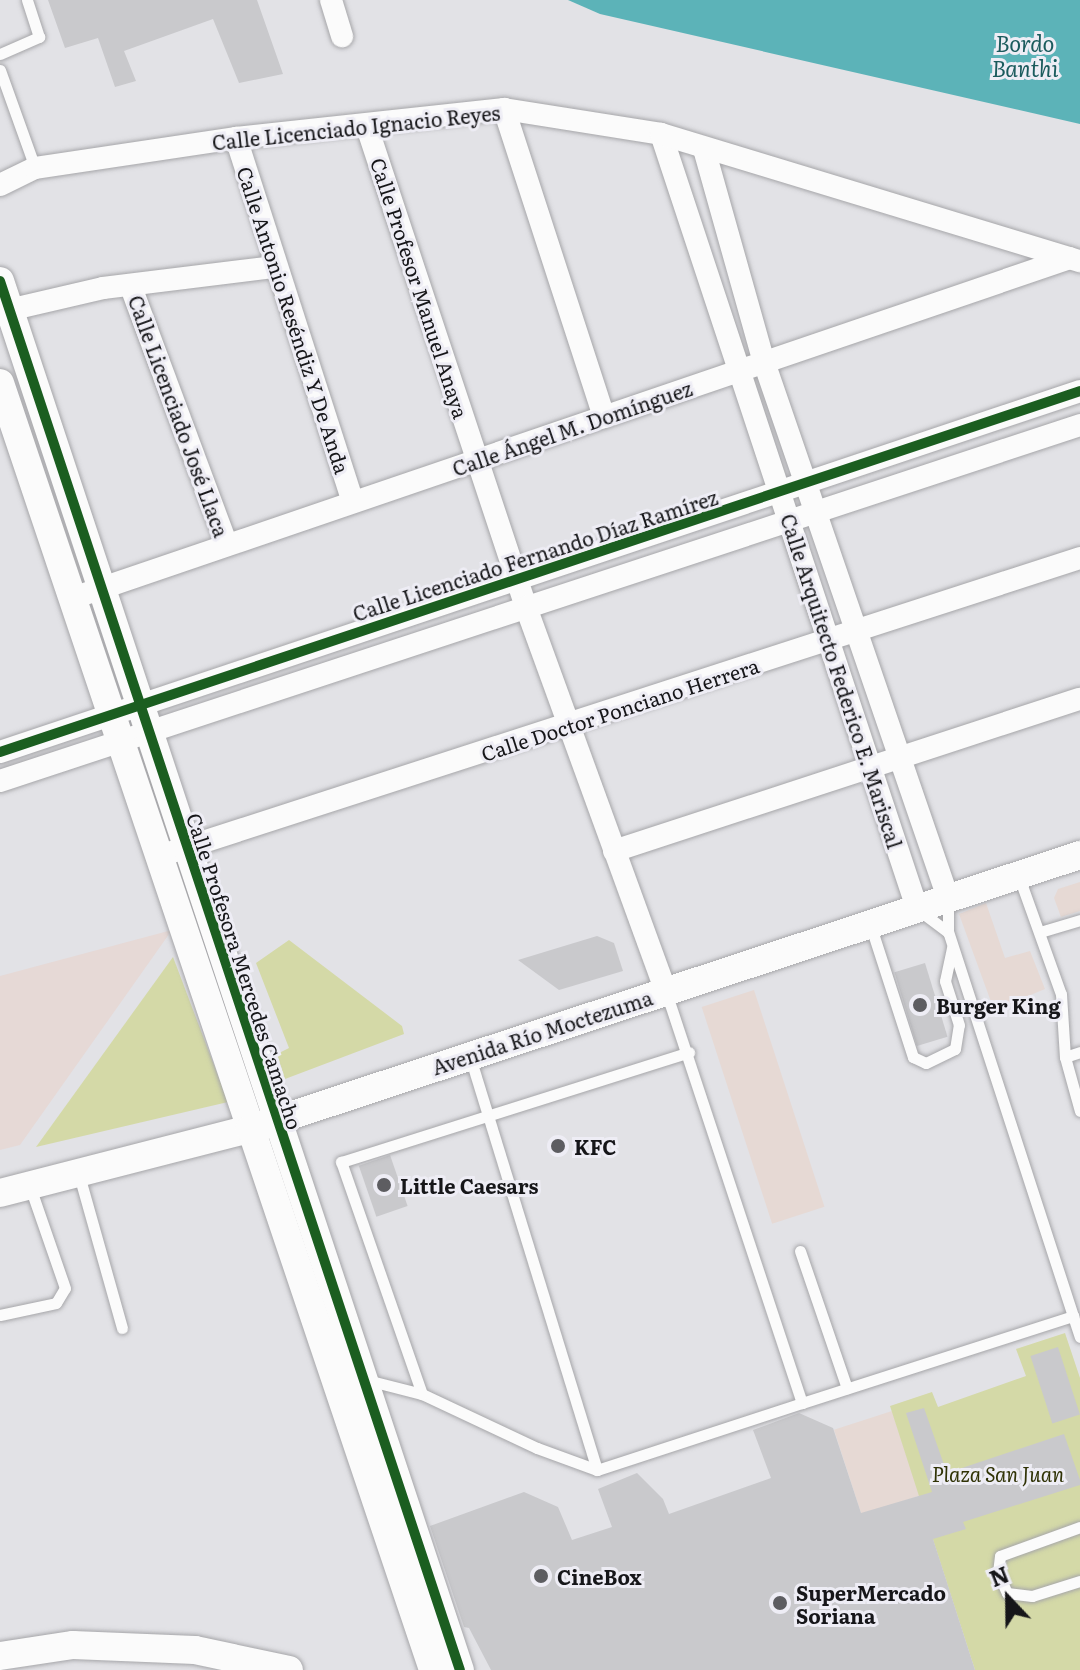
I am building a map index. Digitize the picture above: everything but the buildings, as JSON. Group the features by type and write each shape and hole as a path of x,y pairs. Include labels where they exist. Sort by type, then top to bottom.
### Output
{"street":[{"path":"331,0 342,36"},
{"path":"504,109 604,417"},
{"name":"Calle Licenciado Ignacio Reyes","path":"0,185 35,168 236,138 367,127 504,109 661,134 1075,259"},
{"name":"Calle Profesor Manuel Anaya","path":"367,127 526,607 572,726 666,991"},
{"name":"Calle Arquitecto Federico E. Mariscal","path":"661,134 917,908"},
{"name":"Calle Antonio Reséndiz Y De Anda","path":"236,138 273,267 353,502"},
{"name":"Calle Arquitecto Federico E. Mariscal","path":"704,149 764,362 897,758 948,898"},
{"name":"Calle Ángel M. Domínguez","path":"73,598 1075,259"},
{"path":"5,311 131,287 273,267"},
{"name":"Calle Profesora Mercedes Camacho","path":"0,281 5,311 144,719 173,852 262,1125 373,1498 433,1670"},
{"name":"Calle Licenciado José Llaca","path":"131,287 227,545"},
{"name":"Calle Profesora Mercedes Camacho","path":"0,383 117,728 173,852"},
{"name":"Calle Licenciado Fernando Díaz Ramírez","path":"0,781 117,728 517,580 1080,391"},
{"name":"Calle Licenciado Fernando Díaz Ramírez","path":"144,719 526,607 1080,425"},
{"name":"Calle Doctor Ponciano Herrera","path":"173,852 572,726 1080,558"},
{"path":"614,851 1080,699"},
{"name":"Calle Licenciado Fernando Díaz Ramírez","path":"0,752 117,728"},
{"name":"Avenida Río Moctezuma","path":"0,1193 262,1125 1080,855"},
{"name":"Calle Profesora Mercedes Camacho","path":"262,1125 364,1380 460,1670"},
{"path":"373,1498 401,1487"},
{"path":"0,1656 73,1645 195,1650 289,1670"}],"lane":[{"path":"0,54 39,37 27,0"},
{"path":"0,70 35,168"},
{"path":"1019,875 1061,994 1065,1057 1080,1111"},
{"path":"948,898 948,932 1080,1337"},
{"path":"917,908 948,932"},
{"path":"1040,932 1080,920"},
{"path":"870,923 913,1057 926,1063 955,1049 959,1025 945,981 953,947"},
{"path":"666,991 689,1052 802,1403"},
{"path":"422,1394 341,1162 689,1052"},
{"path":"1065,1057 1080,1052"},
{"path":"470,1056 492,1115 597,1470"},
{"path":"78,1173 122,1328"},
{"path":"0,1315 56,1303 65,1288 30,1186"},
{"path":"800,1251 847,1388"},
{"path":"364,1380 422,1394 537,1448 597,1470 1073,1316"},
{"path":"1080,1527 1000,1556 998,1573 1007,1593 1032,1596 1080,1581"}],"shaded area":[{"path":"1080,882 1080,911 1061,917 1054,898 1058,889"},
{"path":"986,903 1005,958 1030,951 1045,989 994,1010 959,914"},
{"path":"172,930 20,1145 0,1150 0,976"},
{"path":"754,990 824,1207 772,1224 702,1007"},
{"path":"892,1411 920,1496 861,1514 834,1430"}],"green space":[{"path":"289,940 402,1026 404,1034 285,1079 277,1054 289,1048 256,963"},
{"path":"173,957 228,1102 36,1147"},
{"name":"Plaza San Juan","path":"1065,1333 1080,1378 1080,1670 975,1670 890,1406 932,1392 938,1407 1026,1376 1016,1349"}],"water":[{"name":"Bordo Banthi","path":"568,0 1080,0 1080,124 600,14"}],"cycle path":[{"path":"0,281 460,1670"},
{"path":"0,752 1080,391"}],"place":[{"name":"Burger King","path":"920,1005"},
{"name":"KFC","path":"558,1146"},
{"name":"Little Caesars","path":"384,1185"},
{"name":"CineBox","path":"541,1576"},
{"name":"SuperMercado Soriana","path":"780,1603"}]}
